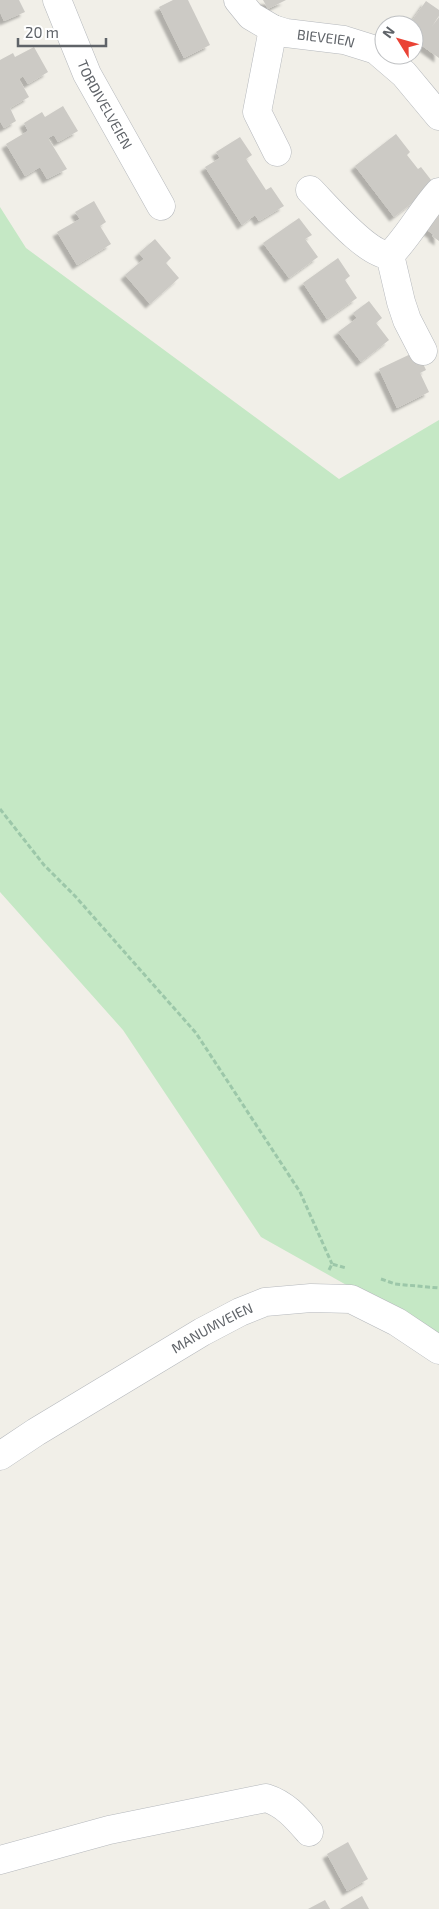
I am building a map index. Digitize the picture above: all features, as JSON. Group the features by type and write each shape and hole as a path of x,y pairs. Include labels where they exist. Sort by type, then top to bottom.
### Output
{"street":[{"name":"TORDIVELVEIEN","path":"57,0 87,74 161,206"},
{"name":"BIEVEIEN","path":"238,0 252,16 273,29 286,33 344,40 376,50 404,74 439,116"},
{"path":"273,29 257,112 277,152"},
{"path":"310,190 356,237 384,256 390,255 403,242 425,208 439,192"},
{"path":"390,255 407,320 423,351"},
{"name":"MANUMVEIEN","path":"0,1456 202,1332 240,1312 265,1302 311,1298 351,1299 397,1322 439,1350"},
{"path":"0,1860 118,1828 266,1798 274,1800 293,1813 308,1832"}],"path":[{"path":"0,809 44,865 94,918 196,1033 300,1192 332,1264"}],"green space":[{"path":"0,207 26,248 339,479 439,420 439,1337 261,1237 123,1030 0,892"}],"building":[{"path":"0,0 19,0 25,12 4,21 0,12"},
{"path":"173,0 188,0 210,45 184,58 159,7"},
{"path":"263,0 286,0 268,9"},
{"path":"426,1 439,10 439,16 430,29 439,17 439,58 424,47 424,15 416,15"},
{"path":"34,47 48,72 28,84 23,76 19,79 29,97 10,108 16,121 4,128 0,121 0,60 13,53 15,57"},
{"path":"63,106 78,131 58,142 54,135 48,138 67,169 47,179 40,167 25,176 6,144 28,131 24,123 42,112 45,117"},
{"path":"396,134 410,152 407,155 418,169 421,167 435,185 394,217 355,166"},
{"path":"240,137 252,155 246,159 266,190 271,187 284,206 259,221 255,215 242,225 205,167 220,158 216,152"},
{"path":"94,201 106,222 100,226 111,244 77,265 57,232 80,219 75,212"},
{"path":"439,206 439,241 423,227"},
{"path":"299,218 312,235 305,239 318,257 289,278 263,243"},
{"path":"155,239 171,258 166,263 179,278 150,304 125,275 144,259 139,253"},
{"path":"338,258 350,276 345,280 357,298 327,319 303,283"},
{"path":"369,301 382,318 376,323 389,340 361,362 338,332 357,318 353,313"},
{"path":"417,351 426,370 420,373 429,392 397,408 379,369"},
{"path":"348,1842 368,1879 347,1891 327,1854"},
{"path":"362,1896 369,1909 340,1909"},
{"path":"325,1900 330,1909 308,1909"}]}
